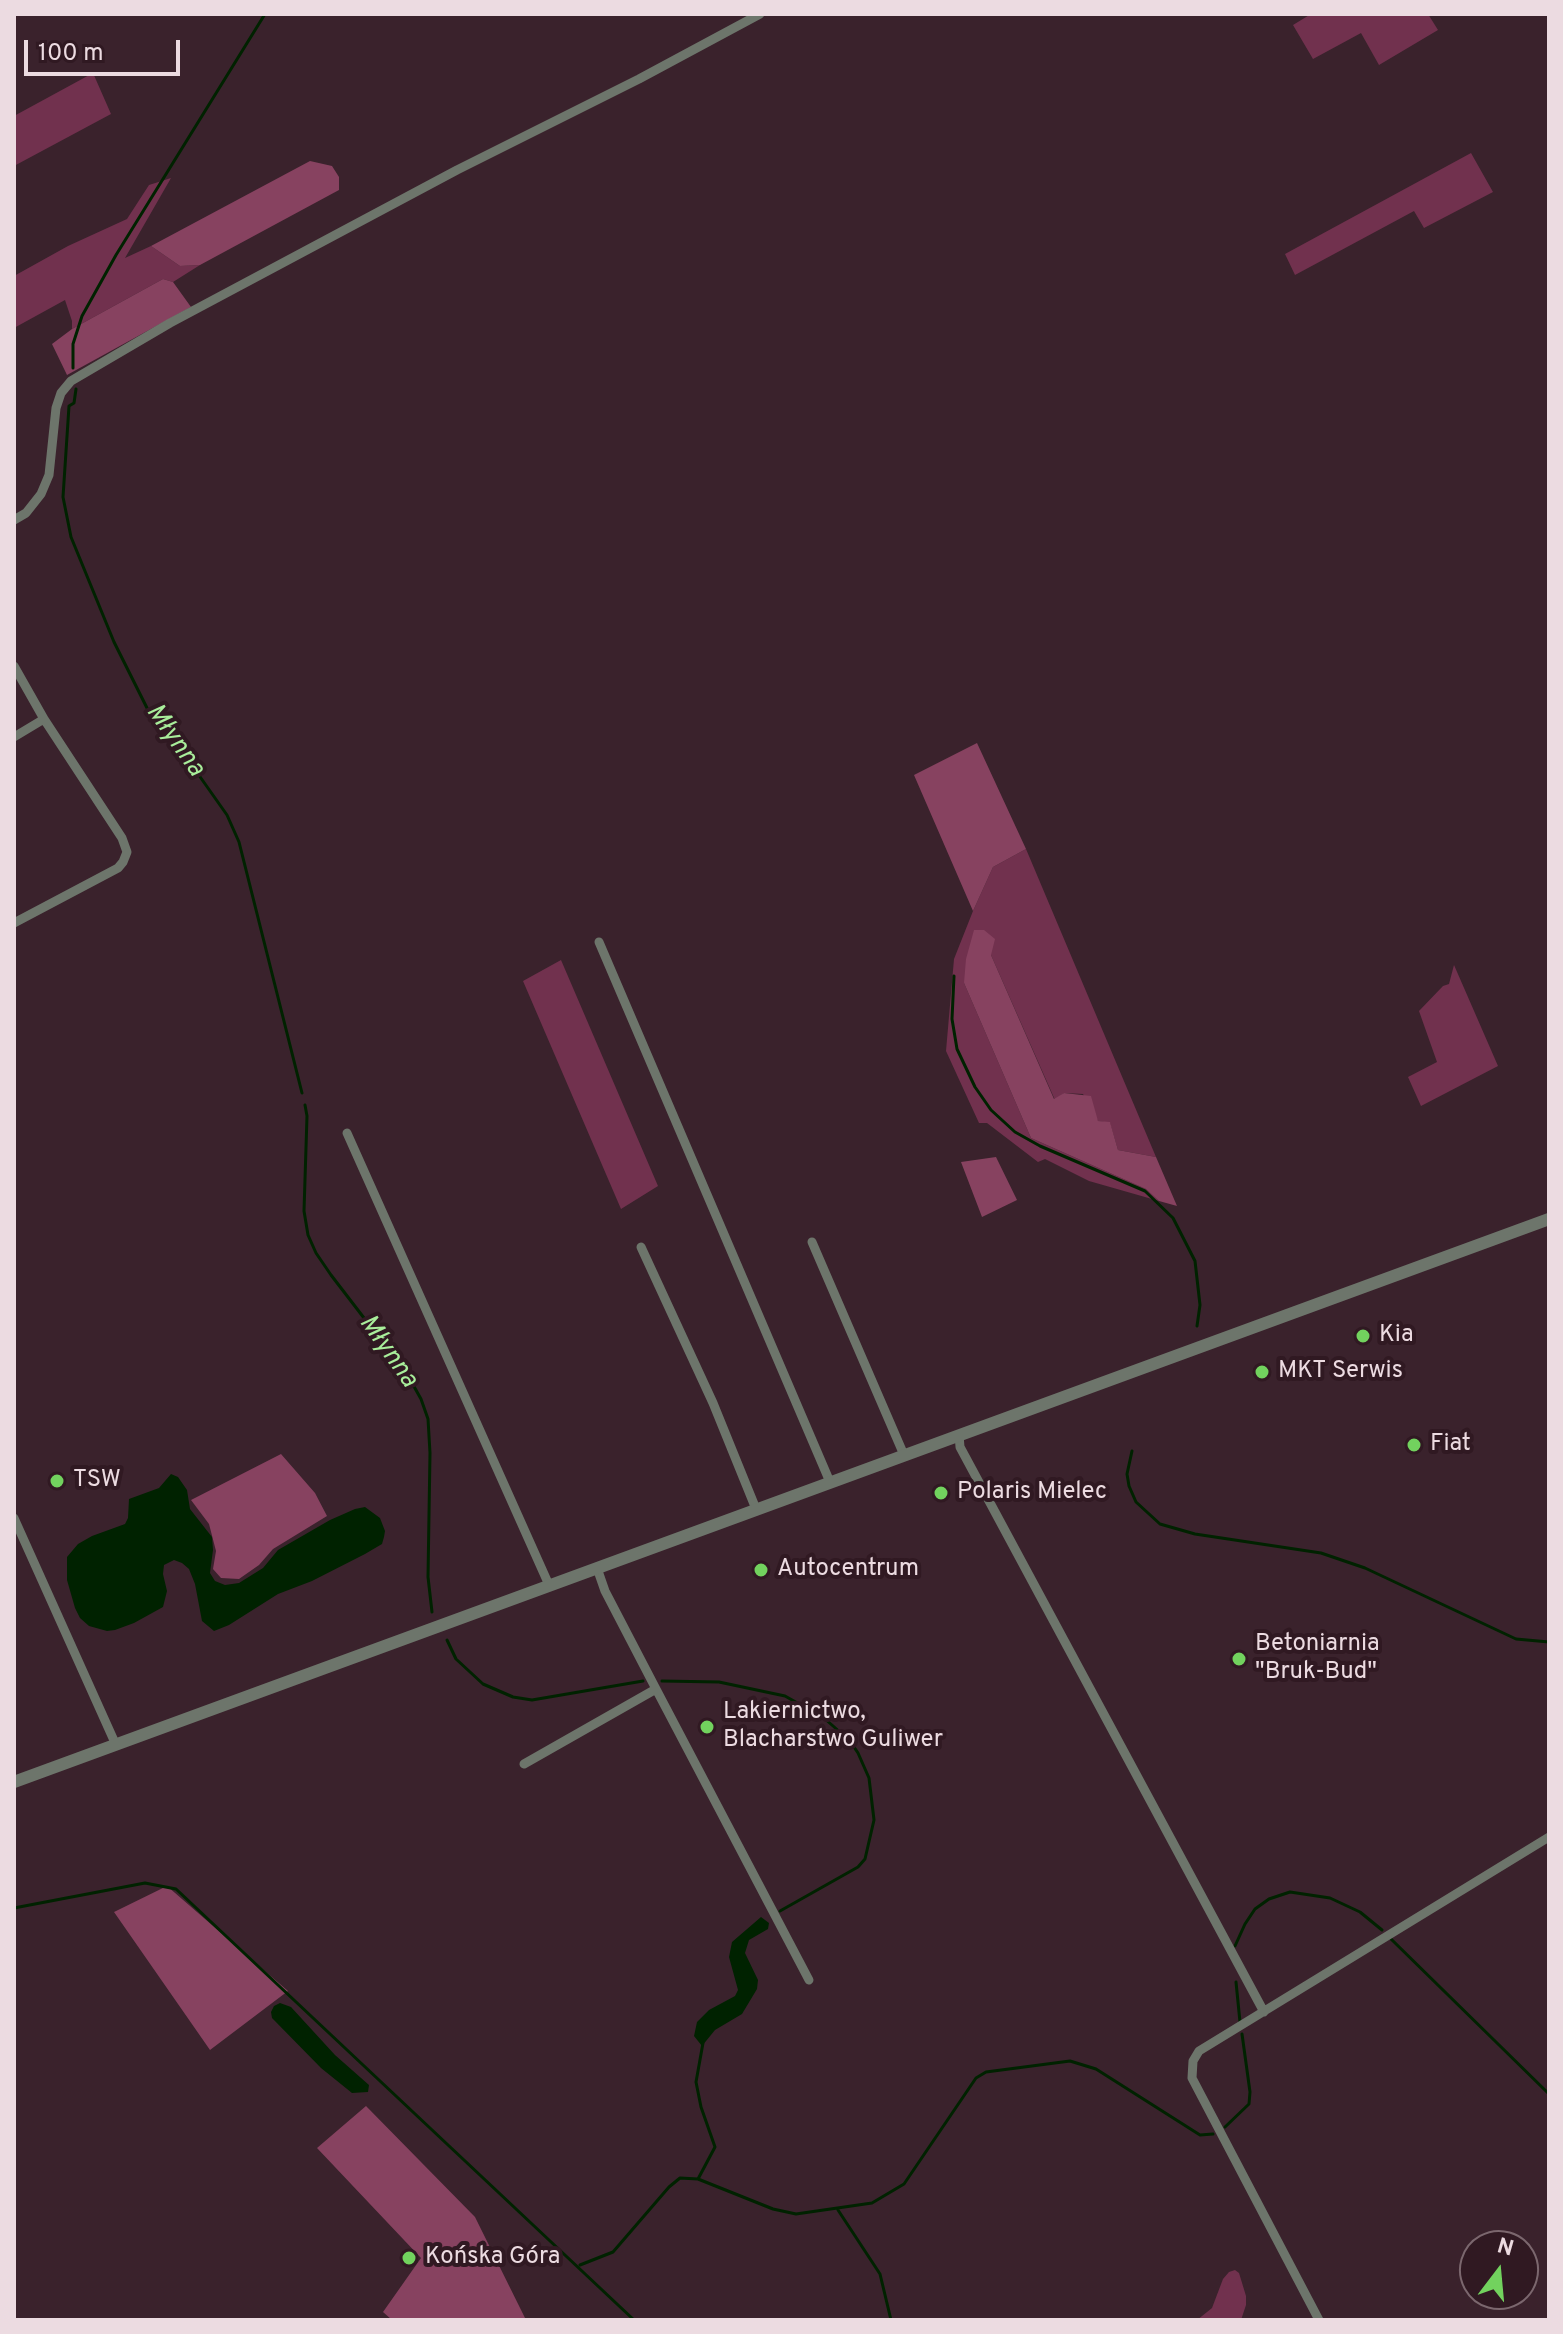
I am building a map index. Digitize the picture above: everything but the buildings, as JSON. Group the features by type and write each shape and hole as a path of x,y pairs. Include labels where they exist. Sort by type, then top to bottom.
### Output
{"street":[{"path":"14,520 26,513 49,475 56,408 61,393 71,381 170,323 457,170 639,79 760,14"},
{"path":"14,666 44,719 122,838 127,852 118,868 14,923"},
{"path":"14,737 44,719"},
{"path":"599,942 830,1482"},
{"path":"347,1133 549,1585"},
{"path":"14,1782 1549,1219"},
{"path":"812,1242 904,1455"},
{"path":"641,1247 713,1403 756,1509"},
{"path":"959,1435 960,1447 1264,2012"},
{"path":"14,1518 116,1745"},
{"path":"597,1568 605,1591 809,1980"},
{"path":"524,1764 656,1689"},
{"path":"1319,2320 1192,2078 1191,2067 1199,2051 1549,1837"}],"shaded area":[{"path":"1311,14 1428,14 1438,30 1379,65 1361,33 1313,59 1293,25"},
{"path":"93,73 111,114 14,166 14,116"},
{"path":"1471,153 1493,192 1424,228 1414,211 1295,275 1285,254"},
{"path":"310,161 332,166 339,177 339,190 200,265 180,266 151,246"},
{"path":"171,178 125,258 151,246 180,266 200,265 173,282 163,279 72,329 65,300 14,328 14,276 68,246 127,219 149,185"},
{"path":"163,279 173,282 191,307 67,375 52,344 72,329"},
{"path":"977,743 1026,849 993,867 973,911 914,775"},
{"path":"1026,849 1156,1157 1118,1150 1110,1123 1098,1121 1083,1094 1064,1093 1055,1100 991,955 964,983 1031,1138 1146,1189 1159,1201 1089,1181 1045,1159 1038,1162 987,1123 979,1123 946,1051 954,959 973,911 993,867"},
{"path":"974,930 984,930 995,939 991,955 1054,1099 1064,1093 1091,1096 1098,1121 1110,1122 1118,1150 1156,1157 1177,1206 1159,1201 1146,1189 1031,1138 964,983 966,959"},
{"path":"561,960 658,1186 621,1209 523,981"},
{"path":"1454,965 1498,1066 1421,1106 1408,1077 1437,1062 1419,1011 1443,986 1449,984"},
{"path":"996,1157 1017,1200 982,1217 961,1162"},
{"path":"281,1454 315,1493 327,1516 273,1549 259,1565 239,1579 221,1578 213,1569 216,1551 209,1524 191,1500"},
{"path":"171,1474 178,1477 187,1490 190,1509 212,1537 210,1573 215,1581 225,1585 239,1583 263,1568 278,1550 355,1509 365,1507 380,1518 385,1531 382,1544 312,1581 278,1594 214,1631 202,1621 189,1569 174,1560 164,1565 167,1591 163,1607 115,1630 89,1626 75,1608 67,1580 67,1557 78,1544 92,1536 125,1524 129,1499 159,1488"},
{"path":"167,1886 288,1991 210,2050 114,1912"},
{"path":"761,1917 769,1923 768,1929 749,1940 745,1953 758,1980 757,1989 742,2014 715,2030 702,2046 694,2036 697,2022 709,2010 735,1996 738,1990 729,1957 732,1942"},
{"path":"280,2003 291,2007 335,2055 369,2085 368,2092 352,2093 321,2068 272,2018 274,2006"},
{"path":"366,2106 475,2217 526,2320 392,2320 383,2312 421,2258 317,2148"},
{"path":"1235,2270 1239,2273 1246,2296 1241,2320 1197,2320 1212,2308 1223,2279"}],"waterway":[{"name":"Młynna","path":"73,368 73,344 82,316 116,255 265,14"},
{"name":"Młynna","path":"76,389 74,403 69,406 63,497 71,537 114,642 155,724 191,764 227,815 239,842 302,1093"},
{"path":"954,976 952,1019 957,1049 975,1087 991,1110 1015,1132 1040,1146 1145,1191 1173,1218 1195,1261 1200,1305 1197,1326"},
{"name":"Młynna","path":"305,1105 304,1211 308,1235 331,1275 407,1374 428,1419 428,1577 432,1612"},
{"path":"1132,1451 1127,1474 1129,1486 1136,1502 1160,1524 1195,1534 1321,1553 1365,1568 1516,1639 1549,1642"},
{"name":"Młynna","path":"447,1640 456,1659 483,1684 513,1697 532,1700 643,1681"},
{"name":"Młynna","path":"662,1681 719,1682 785,1696 824,1718 850,1741 858,1753 869,1778 874,1820 865,1859 858,1867 780,1911"},
{"path":"14,1908 145,1883 176,1889 634,2320"},
{"path":"1235,1946 1255,1909 1269,1899 1290,1892 1330,1898 1360,1912 1382,1930"},
{"path":"1391,1939 1549,2094"},
{"path":"1236,1982 1240,2022"},
{"path":"1225,2127 1249,2104 1242,2034"},
{"name":"Młynna","path":"698,2179 715,2147 696,2082 703,2043"},
{"path":"580,2265 613,2252 680,2178 698,2179 773,2209 796,2214 872,2203 904,2184 976,2078 986,2072 1070,2061 1096,2069 1200,2135 1213,2134"},
{"path":"838,2210 880,2274 891,2320"}],"place":[{"name":"Kia","path":"1363,1336"},
{"name":"MKT Serwis","path":"1262,1372"},
{"name":"Fiat","path":"1414,1445"},
{"name":"TSW","path":"57,1481"},
{"name":"Polaris Mielec","path":"941,1493"},
{"name":"Autocentrum","path":"761,1570"},
{"name":"Betoniarnia \"Bruk-Bud\"","path":"1239,1659"},
{"name":"Lakiernictwo, Blacharstwo Guliwer","path":"707,1727"},
{"name":"Końska Góra","path":"409,2258"}]}
